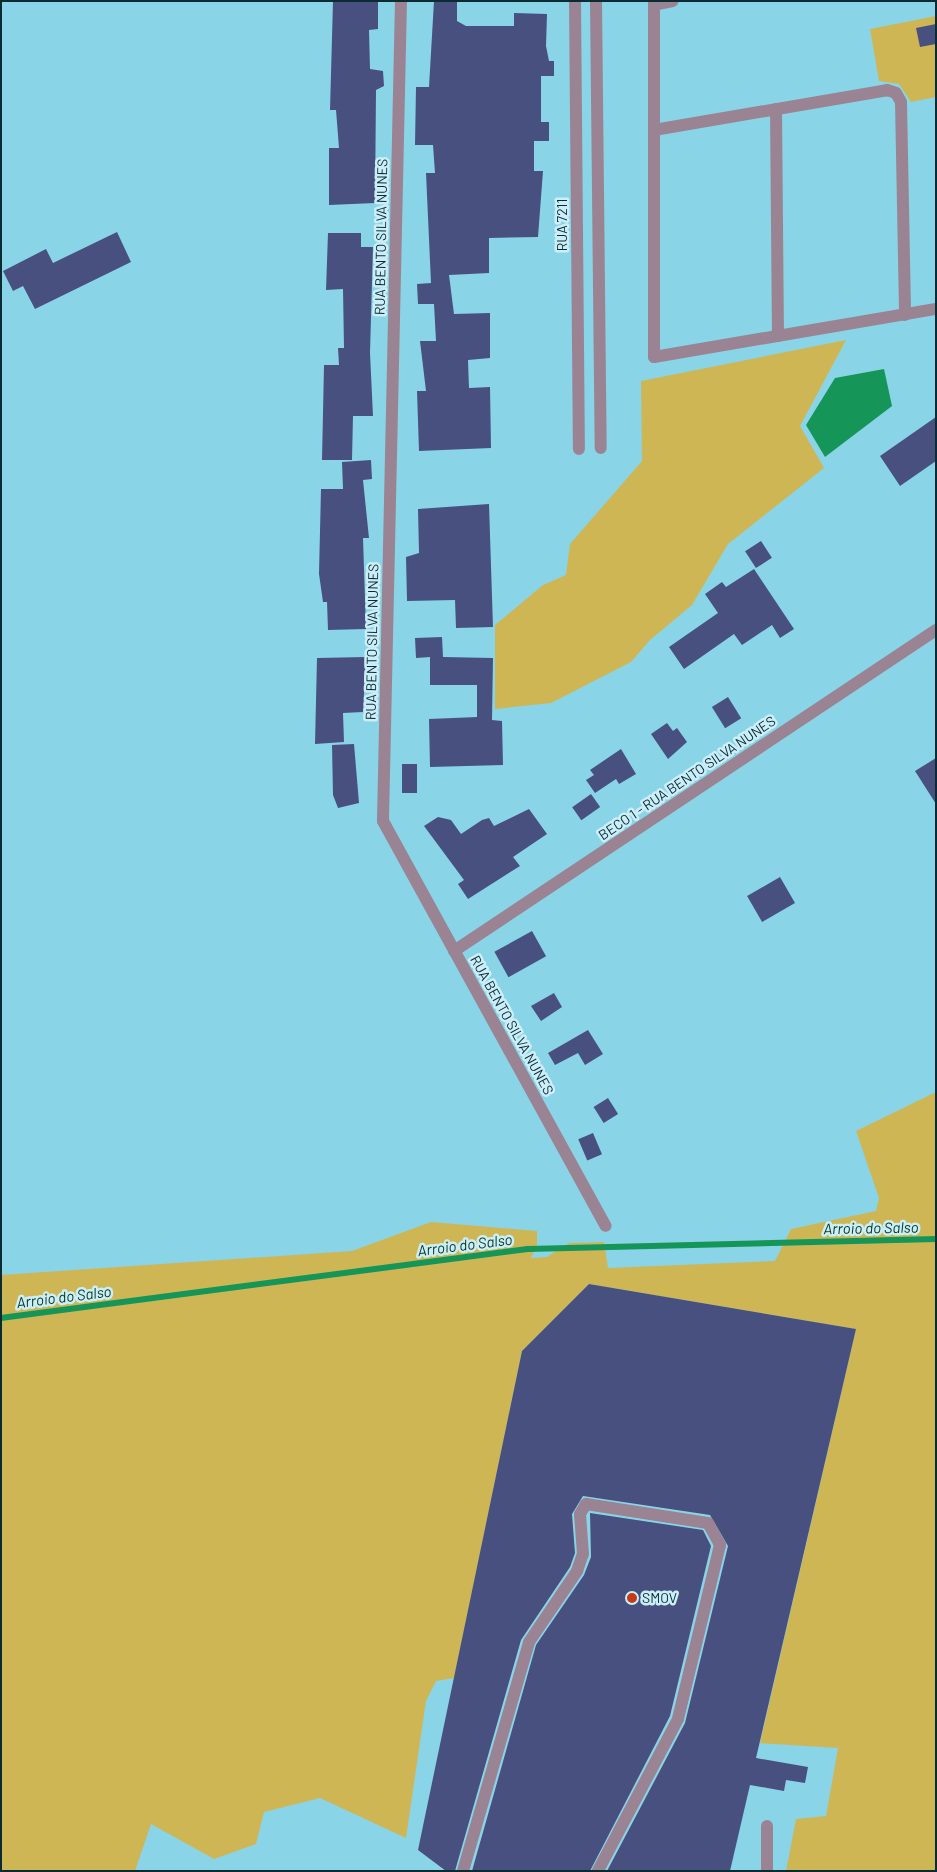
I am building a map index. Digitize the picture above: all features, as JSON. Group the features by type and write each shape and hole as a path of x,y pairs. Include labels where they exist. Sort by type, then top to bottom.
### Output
{"street":[{"name":"RUA BENTO SILVA NUNES","path":"401,1 383,821 606,1226"},
{"name":"RUA 7211","path":"575,1 579,449"},
{"path":"596,1 601,448"},
{"path":"673,1 654,3 654,357 936,309"},
{"path":"654,130 887,90 896,93 901,102 904,315"},
{"path":"776,109 778,336"},
{"name":"BECO 1 - RUA BENTO SILVA NUNES","path":"454,951 936,630"},
{"path":"464,1871 529,1642 577,1571 583,1554 580,1514 586,1504 708,1523 720,1545 678,1718 598,1871"},
{"path":"767,1826 767,1871"}],"shaded area":[{"path":"936,16 936,97 911,102 899,84 879,81 870,29"},
{"path":"846,340 800,426 824,468 728,544 692,605 650,640 631,662 551,703 495,709 495,625 543,585 566,575 570,544 642,461 641,381"},
{"path":"884,369 892,406 825,457 806,425 835,378"},
{"path":"936,1092 936,1871 786,1871 796,1819 826,1816 838,1748 760,1743 856,1329 589,1284 522,1351 454,1678 436,1681 426,1701 406,1838 320,1798 264,1812 256,1844 214,1859 151,1824 135,1871 1,1871 1,1275 352,1251 431,1222 537,1231 537,1245 531,1258 547,1257 569,1243 604,1242 608,1268 775,1261 791,1229 876,1211 879,1198 856,1131"}],"building":[{"path":"333,1 378,1 378,29 369,30 370,69 383,71 384,86 376,90 375,203 329,205 329,148 339,148 336,110 330,110"},
{"path":"434,1 457,1 457,21 466,26 514,26 514,13 547,14 546,46 549,61 554,61 554,76 541,76 541,122 549,122 549,141 534,141 534,171 543,171 538,237 489,238 489,273 449,275 454,314 490,313 490,358 468,360 469,388 490,387 491,448 419,451 417,391 426,391 420,341 436,341 434,304 418,304 417,284 431,283 426,173 435,173 433,145 415,145 416,87 429,87"},
{"path":"936,24 936,44 920,47 916,28"},
{"path":"117,232 131,262 35,309 23,286 13,291 3,271 46,249 53,263"},
{"path":"328,233 361,233 361,247 373,247 370,353 373,416 353,416 352,460 322,460 324,365 339,365 338,348 344,348 343,289 326,290"},
{"path":"936,417 936,461 900,486 880,456"},
{"path":"371,460 372,479 363,480 369,538 363,538 366,629 328,630 327,602 323,602 319,574 321,489 343,489 342,462"},
{"path":"489,504 493,627 456,628 455,600 407,601 406,557 419,553 418,509"},
{"path":"761,541 772,558 756,568 745,551"},
{"path":"754,569 794,629 780,638 772,625 742,645 734,634 684,669 669,647 718,613 705,594 722,582 726,587"},
{"path":"442,637 443,657 493,658 492,720 502,721 503,765 430,767 429,719 477,717 477,685 430,685 430,657 416,658 415,638"},
{"path":"366,657 363,712 343,713 344,742 315,744 317,658"},
{"path":"728,697 741,718 725,728 712,707"},
{"path":"667,723 673,731 677,728 687,742 668,759 651,734"},
{"path":"354,744 359,803 338,808 333,795 332,745"},
{"path":"621,749 636,774 619,784 616,779 595,793 586,780 594,775 590,770"},
{"path":"936,758 936,804 915,771"},
{"path":"402,764 417,764 417,793 402,793"},
{"path":"591,794 600,807 581,820 572,807"},
{"path":"529,809 547,834 513,857 520,866 468,899 458,884 464,880 424,826 438,817 451,820 461,834 482,820 489,818 494,826"},
{"path":"780,877 795,903 762,922 747,896"},
{"path":"532,931 546,956 508,977 494,952"},
{"path":"554,993 562,1007 541,1021 531,1006"},
{"path":"588,1030 603,1054 585,1065 578,1053 555,1065 548,1053"},
{"path":"608,1098 618,1114 604,1123 594,1107"},
{"path":"593,1133 602,1154 587,1160 578,1139"},
{"name":"SMOV","path":"589,1284 856,1329 756,1758 808,1767 805,1783 786,1780 784,1791 750,1785 730,1871 607,1871 685,1723 728,1546 710,1515 583,1496 572,1514 575,1553 570,1567 521,1640 455,1871 446,1871 418,1850 522,1351"},
{"path":"590,1513 703,1530 711,1546 670,1716 590,1871 472,1871 536,1645 584,1575 591,1557"}],"waterway":[{"name":"Arroio do Salso","path":"1,1318 528,1249 936,1239"}],"place":[{"name":"SMOV","path":"632,1598"}]}
